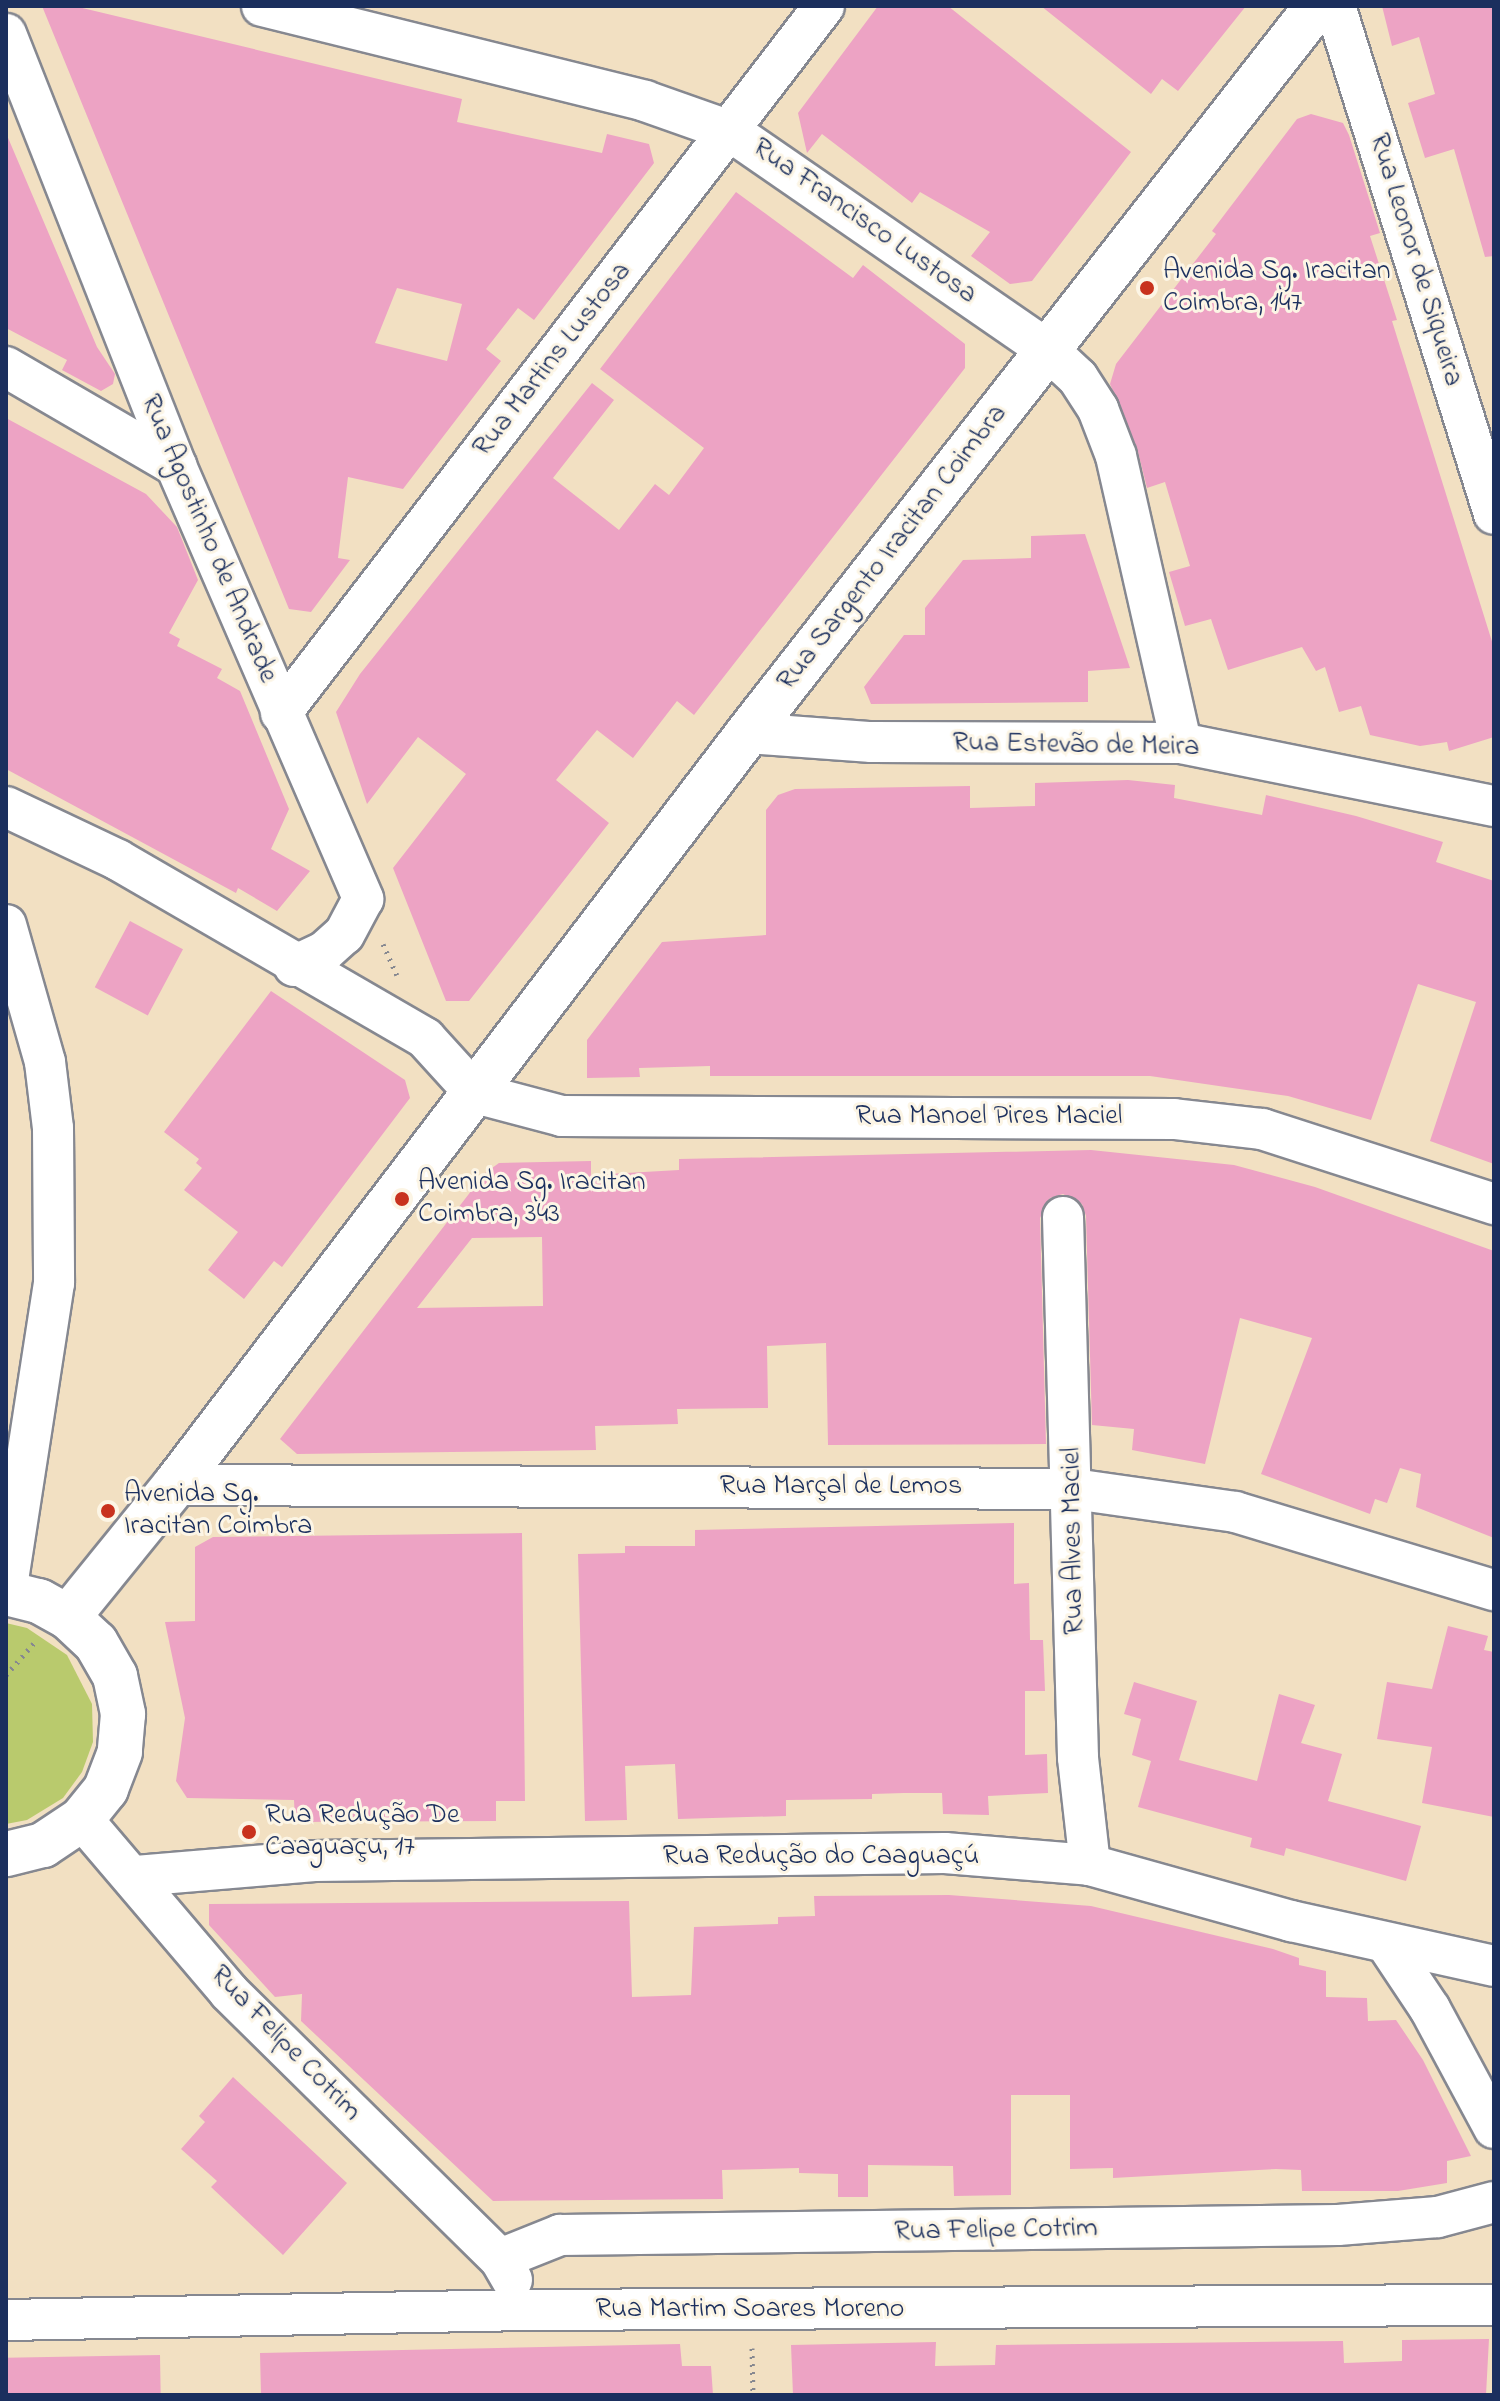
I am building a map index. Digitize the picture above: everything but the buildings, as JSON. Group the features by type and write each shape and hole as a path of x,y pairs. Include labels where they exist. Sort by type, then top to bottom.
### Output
{"street":[{"name":"Rua Francisco Lustosa","path":"262,6 645,101 730,131 1048,350 1078,378 1098,409 1116,456 1181,743"},
{"name":"Rua Martins Lustosa","path":"281,713 824,6"},
{"name":"Rua Sargento Iracitan Coimbra","path":"68,1617 175,1485 748,733 1317,6"},
{"name":"Rua Leonor de Siqueira","path":"1335,6 1494,514"},
{"name":"Rua Agostinho de Andrade","path":"6,34 176,466 363,899"},
{"path":"6,367 176,466"},
{"name":"Rua Estevão de Meira","path":"748,733 872,742 1181,743 1494,806"},
{"path":"6,807 118,860 294,966 425,1038 475,1093"},
{"path":"294,966 324,952 344,934 363,899"},
{"path":"6,925 45,1062 53,1128 54,1268 6,1593 39,1601 68,1617 96,1643 115,1676 123,1714 120,1752 106,1789 82,1819 43,1845 6,1854"},
{"name":"Rua Manoel Pires Maciel","path":"475,1093 562,1116 1174,1119 1262,1129 1494,1204"},
{"name":"Rua Alves Maciel","path":"1063,1217 1074,1489 1078,1758 1090,1865"},
{"name":"Rua Marçal de Lemos","path":"175,1485 1074,1489 1171,1499 1235,1512 1494,1590"},
{"name":"Rua Felipe Cotrim","path":"82,1819 136,1876 229,1992 500,2259 529,2310"},
{"name":"Rua Redução do Caaguaçú","path":"136,1876 314,1861 945,1853 1090,1865 1386,1943 1494,1966"},
{"path":"1386,1943 1430,2009 1494,2128"},
{"name":"Rua Felipe Cotrim","path":"500,2259 560,2235 1338,2225 1438,2217 1494,2202"},
{"name":"Rua Martim Soares Moreno","path":"6,2320 529,2310 1494,2305"}],"path":[{"path":"363,899 400,982"},
{"path":"751,2311 753,2395"}],"green space":[{"path":"6,1623 27,1628 67,1655 92,1704 93,1742 82,1772 63,1798 27,1820 6,1824"}],"place":[{"name":"Avenida Sg. Iracitan Coimbra, 147","path":"1147,288"},
{"name":"Avenida Sg. Iracitan Coimbra, 343","path":"402,1199"},
{"name":"Avenida Sg. Iracitan Coimbra","path":"108,1511"},
{"name":"Rua Redução De Caaguaçu, 17","path":"249,1832"}]}
